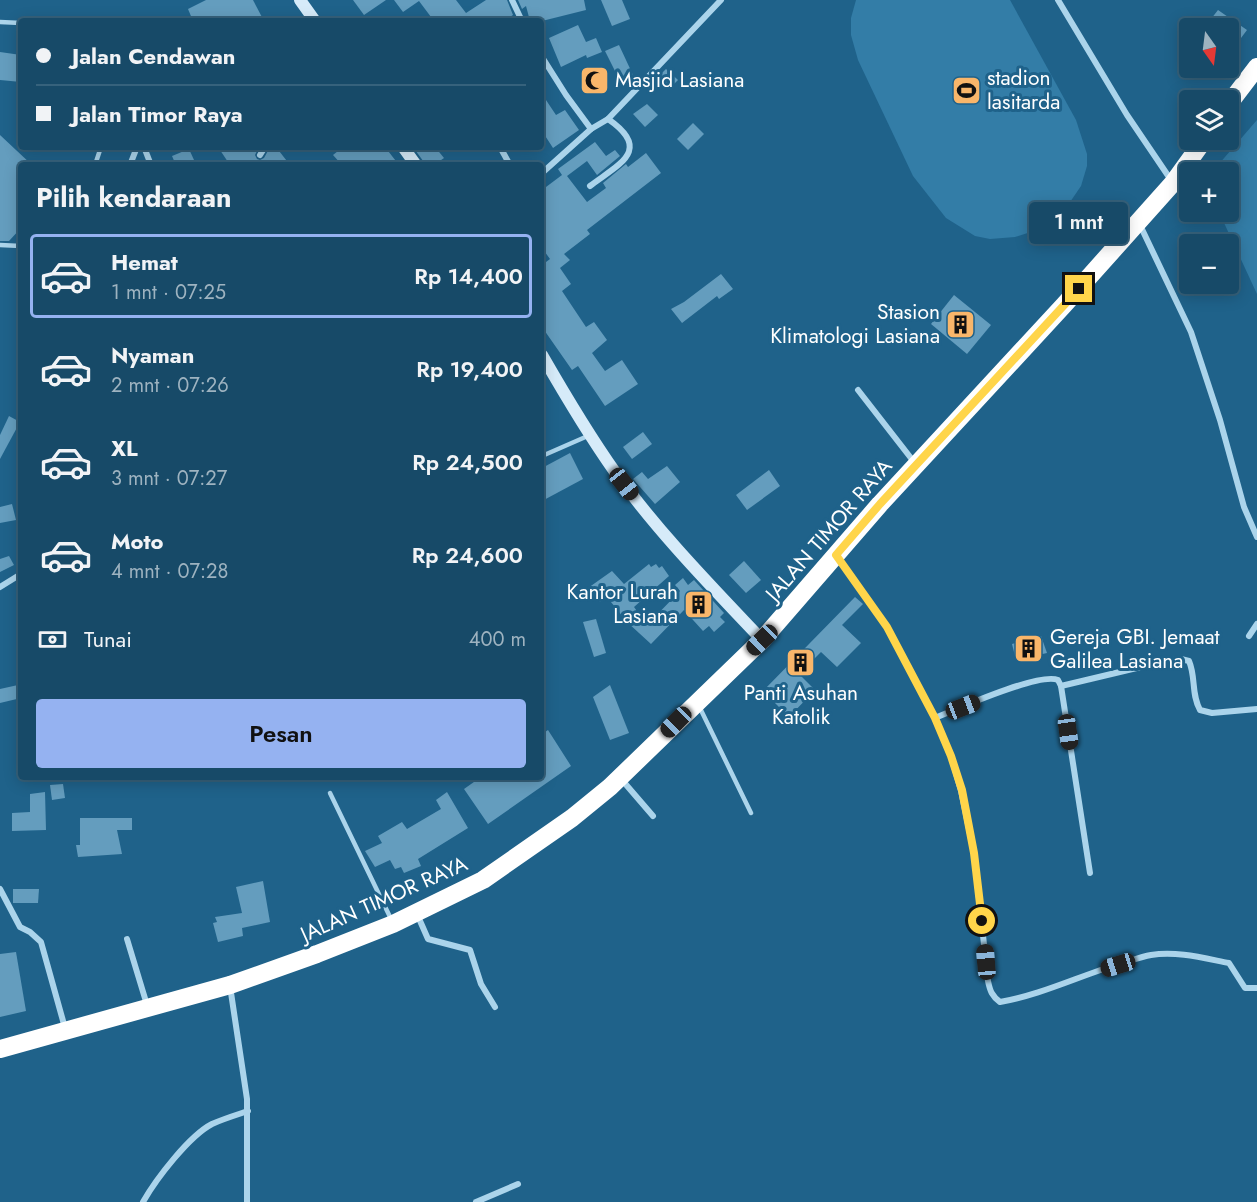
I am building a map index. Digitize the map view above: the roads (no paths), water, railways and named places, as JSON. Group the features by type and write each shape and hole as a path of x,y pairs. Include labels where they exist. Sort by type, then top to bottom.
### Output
{"highway":[{"path":"1239,91 1257,67"},
{"name":"JALAN TIMOR RAYA","path":"0,1049 230,985 393,924 483,880 572,818 698,703 762,640 916,465 1064,306 1173,183 1197,150"}],"street":[{"path":"300,0 313,18"},
{"path":"512,0 521,18"},
{"path":"544,171 591,129 608,118 721,0"},
{"path":"1058,0 1127,115 1173,183"},
{"path":"544,60 591,129"},
{"path":"590,186 620,163 631,150 626,136 608,118"},
{"path":"260,154 263,150"},
{"path":"1138,222 1191,332 1220,420 1244,507 1257,537"},
{"path":"544,359 615,472 672,544 762,640"},
{"path":"858,390 916,465"},
{"path":"836,555 887,627 935,718 951,756 962,790 974,853 988,981 994,998 1000,1002 1046,991 1103,969 1150,955 1169,954 1190,955 1229,963 1245,988 1257,988"},
{"path":"0,587 18,576"},
{"path":"1249,636 1257,624"},
{"path":"1061,686 1181,659 1188,661 1194,672 1195,696 1200,710 1212,713 1257,709"},
{"path":"935,718 1040,680 1054,678 1058,680 1061,686 1090,873"},
{"path":"619,777 653,816"},
{"path":"0,889 20,927 41,942 66,1031"},
{"path":"416,914 428,939 470,950 481,984 495,1007"},
{"path":"127,939 148,1008"},
{"path":"230,985 248,1111 247,1202"},
{"path":"143,1202 149,1190 199,1133 211,1125 248,1111"},
{"path":"476,1202 518,1184"}],"lane":[{"path":"0,22 18,23"},
{"path":"0,245 18,246"},
{"path":"544,455 590,435"},
{"path":"698,703 751,813"},
{"path":"330,793 393,924"}],"place":[{"name":"Masjid Lasiana","path":"594,80"},
{"name":"stadion lasitarda","path":"966,90"},
{"name":"Stasion Klimatologi Lasiana","path":"961,324"},
{"name":"Kantor Lurah Lasiana","path":"699,604"},
{"name":"Gereja GBI. Jemaat Galilea Lasiana","path":"1029,649"},
{"name":"Panti Asuhan Katolik","path":"801,662"}]}
